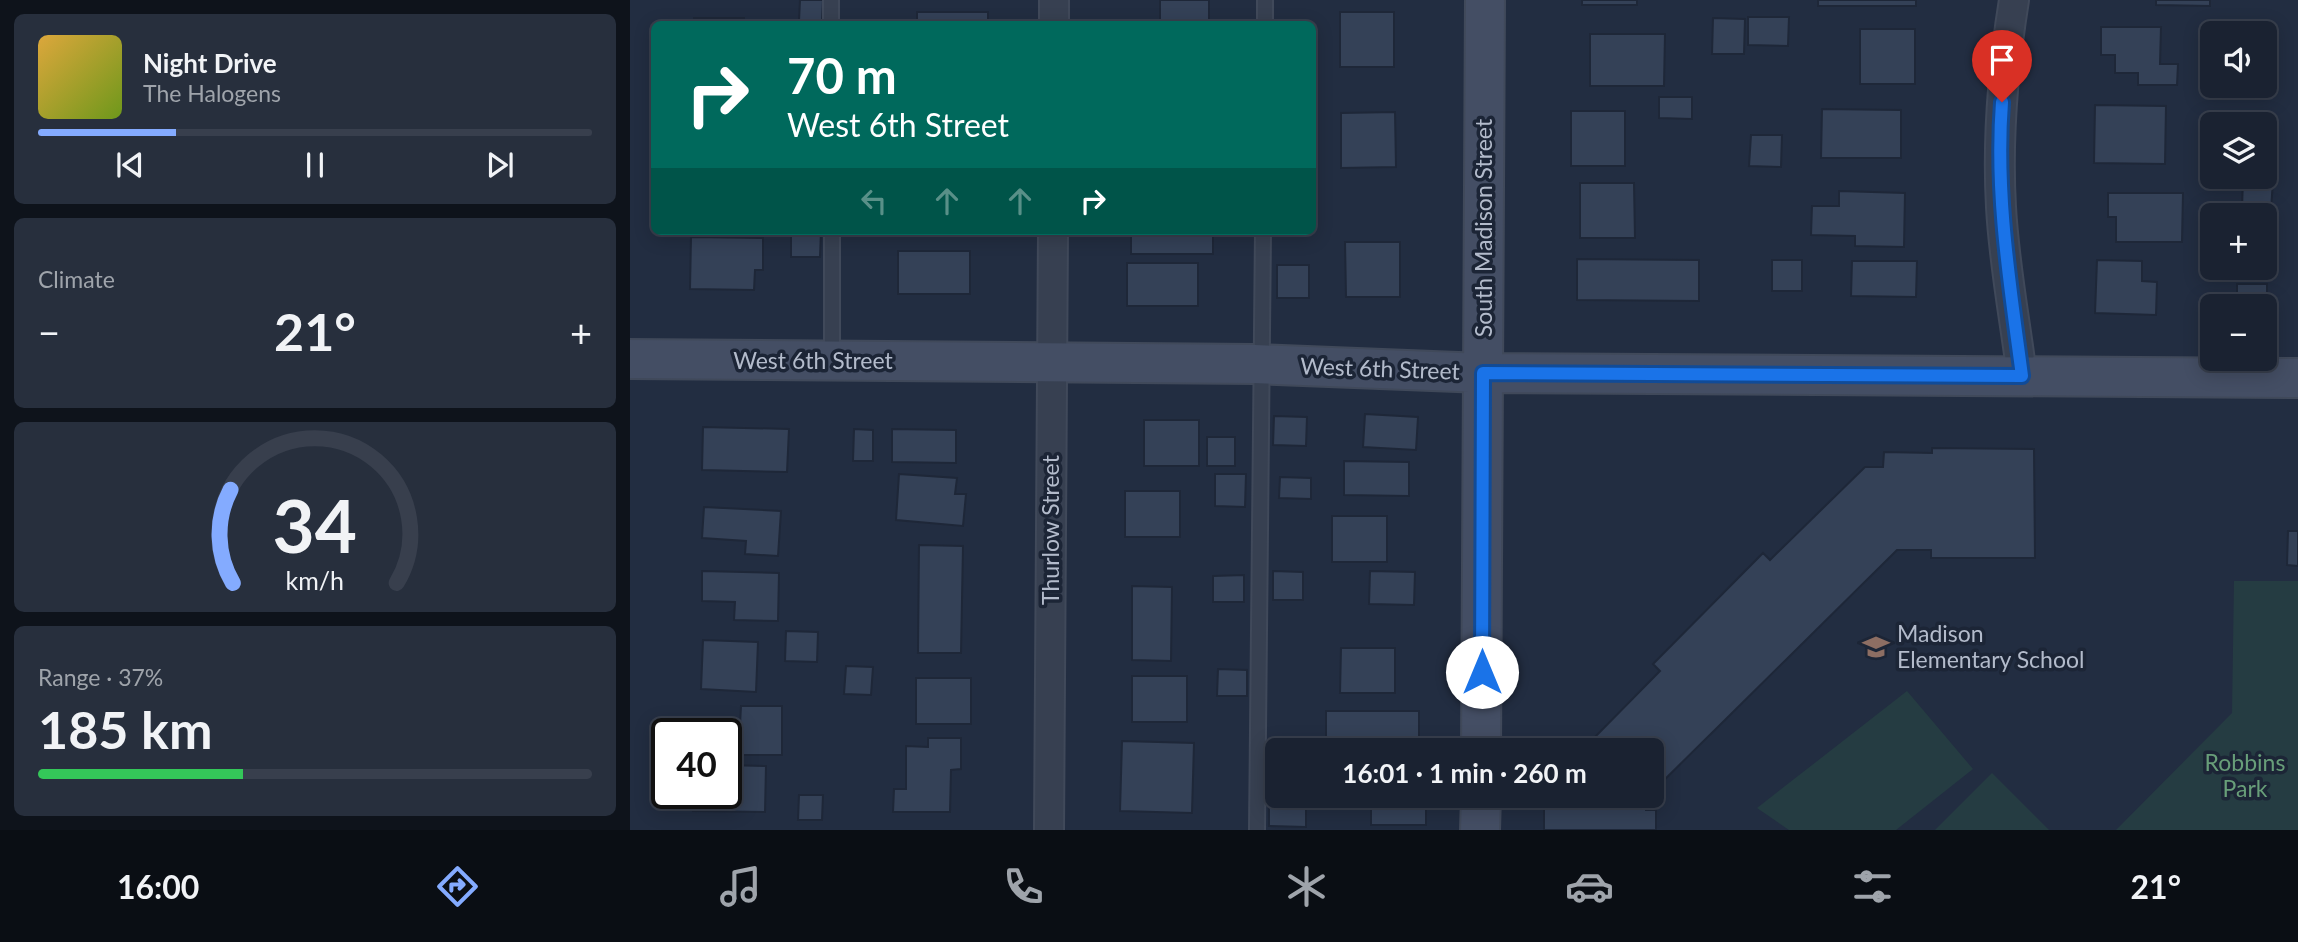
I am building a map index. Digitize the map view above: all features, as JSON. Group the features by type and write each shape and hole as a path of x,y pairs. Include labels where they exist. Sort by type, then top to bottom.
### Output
{"street":[{"path":"1054,0 1054,21"},
{"name":"South Madison Street","path":"1481,738 1485,0"},
{"path":"2014,0 2006,51 2000,128 2001,193 2005,254 2022,376"},
{"name":"Thurlow Street","path":"1049,830 1053,235"},
{"name":"West 6th Street","path":"630,359 1262,364 1483,373 2298,378"},
{"path":"1480,830 1481,808"}],"lane":[{"path":"831,0 831,21"},
{"path":"1265,0 1265,21"},
{"path":"831,235 832,361"},
{"path":"1257,830 1263,235"}],"green space":[{"name":"Robbins Park","path":"2234,581 2298,581 2298,830 2116,830 2232,713"},
{"path":"1907,691 1973,769 1896,830 1789,830 1757,808"},
{"path":"1992,773 2049,830 1935,830"}],"building":[{"path":"800,0 823,0 822,21 799,21"},
{"path":"1160,0 1209,0 1209,21 1160,21"},
{"path":"1582,0 1637,0 1637,5 1582,5"},
{"path":"1818,0 1916,0 1916,6 1818,6"},
{"path":"2156,0 2210,0 2210,6 2156,5"},
{"path":"917,12 988,12 988,21 917,21"},
{"path":"1340,12 1394,12 1394,67 1340,67"},
{"path":"1748,17 1789,17 1788,46 1748,45"},
{"path":"694,18 744,18 744,21 694,21"},
{"path":"1713,18 1745,19 1744,54 1712,54"},
{"path":"2101,27 2161,27 2160,64 2178,64 2177,85 2138,85 2138,73 2115,73 2115,55 2101,55"},
{"path":"1860,29 1915,29 1915,84 1860,84"},
{"path":"1590,34 1665,34 1664,86 1590,86"},
{"path":"1659,97 1692,97 1692,119 1659,118"},
{"path":"2095,105 2166,106 2165,164 2094,163"},
{"path":"1822,109 1901,110 1901,158 1821,158"},
{"path":"1571,111 1625,111 1625,166 1571,166"},
{"path":"1395,112 1396,167 1341,168 1341,113"},
{"path":"1751,135 1782,135 1781,167 1749,166"},
{"path":"1580,183 1634,183 1635,238 1580,238"},
{"path":"2243,189 2272,189 2271,203 2242,203"},
{"path":"1839,191 1905,193 1904,247 1855,246 1855,236 1811,235 1812,206 1839,206"},
{"path":"2108,193 2183,193 2182,242 2116,242 2116,217 2108,217"},
{"path":"791,235 821,235 820,257 791,257"},
{"path":"1131,235 1213,235 1213,254 1131,254"},
{"path":"691,237 763,238 763,270 755,270 754,290 690,289"},
{"path":"1345,242 1400,242 1400,297 1346,297"},
{"path":"898,251 970,251 970,294 898,294"},
{"path":"1577,259 1699,260 1699,301 1577,300"},
{"path":"1772,260 1802,260 1802,291 1772,291"},
{"path":"2097,260 2142,261 2142,281 2157,282 2156,315 2095,313"},
{"path":"1852,261 1917,261 1916,297 1851,296"},
{"path":"1127,263 1198,263 1198,306 1127,306"},
{"path":"1277,265 1309,265 1309,298 1277,298"},
{"path":"2237,284 2267,284 2267,294 2237,294"},
{"path":"1365,414 1418,417 1416,450 1363,447"},
{"path":"1274,416 1307,417 1306,446 1273,445"},
{"path":"1144,420 1199,420 1199,466 1144,466"},
{"path":"703,427 789,429 787,472 702,470"},
{"path":"854,429 873,430 873,461 853,461"},
{"path":"892,429 956,430 956,463 892,462"},
{"path":"1207,437 1235,437 1235,466 1207,466"},
{"path":"1932,448 2034,449 2035,558 1931,558 1931,550 1897,550 1664,780 1664,738 1594,738 1660,671 1653,664 1763,553 1770,560 1865,467 1883,467 1884,452 1932,453"},
{"path":"1344,461 1409,462 1409,496 1344,495"},
{"path":"899,474 957,478 955,494 966,494 963,526 896,520"},
{"path":"1215,474 1246,474 1245,507 1215,506"},
{"path":"1280,477 1311,478 1311,499 1279,498"},
{"path":"1125,491 1180,491 1180,537 1125,537"},
{"path":"704,507 781,511 778,556 745,554 746,541 702,538"},
{"path":"1332,516 1387,516 1387,562 1332,562"},
{"path":"2288,531 2298,531 2298,566 2287,565"},
{"path":"919,545 963,546 961,653 918,653"},
{"path":"702,571 779,573 778,621 734,620 735,602 702,601"},
{"path":"1273,571 1303,572 1303,600 1273,600"},
{"path":"1370,571 1415,572 1414,605 1369,604"},
{"path":"1244,575 1244,602 1213,602 1213,576"},
{"path":"1132,586 1172,587 1171,661 1132,660"},
{"path":"786,631 818,632 817,662 785,661"},
{"path":"703,640 758,642 756,692 701,689"},
{"path":"1341,648 1395,648 1395,693 1340,693"},
{"path":"846,666 873,667 871,695 844,694"},
{"path":"1218,669 1247,670 1247,696 1217,696"},
{"path":"1132,676 1187,676 1187,722 1132,722"},
{"path":"916,678 971,678 971,724 916,724"},
{"path":"741,706 782,706 782,755 742,755"},
{"path":"1326,711 1419,711 1419,738 1326,738"},
{"path":"928,738 961,738 961,769 951,770 950,812 893,812 894,789 906,789 906,746 928,747"},
{"path":"1122,741 1194,743 1192,813 1120,811"},
{"path":"742,765 766,766 765,812 693,811 742,809"},
{"path":"799,795 823,795 822,820 798,820"},
{"path":"1269,808 1306,808 1306,827 1269,826"},
{"path":"1371,808 1426,808 1426,825 1371,825"},
{"path":"1544,808 1656,810 1656,830 1544,830"}],"place":[{"name":"Madison Elementary School","path":"1876,647"}],"route":[{"path":"1482,672 1483,373 2022,376 2001,206 2002,102"}]}
